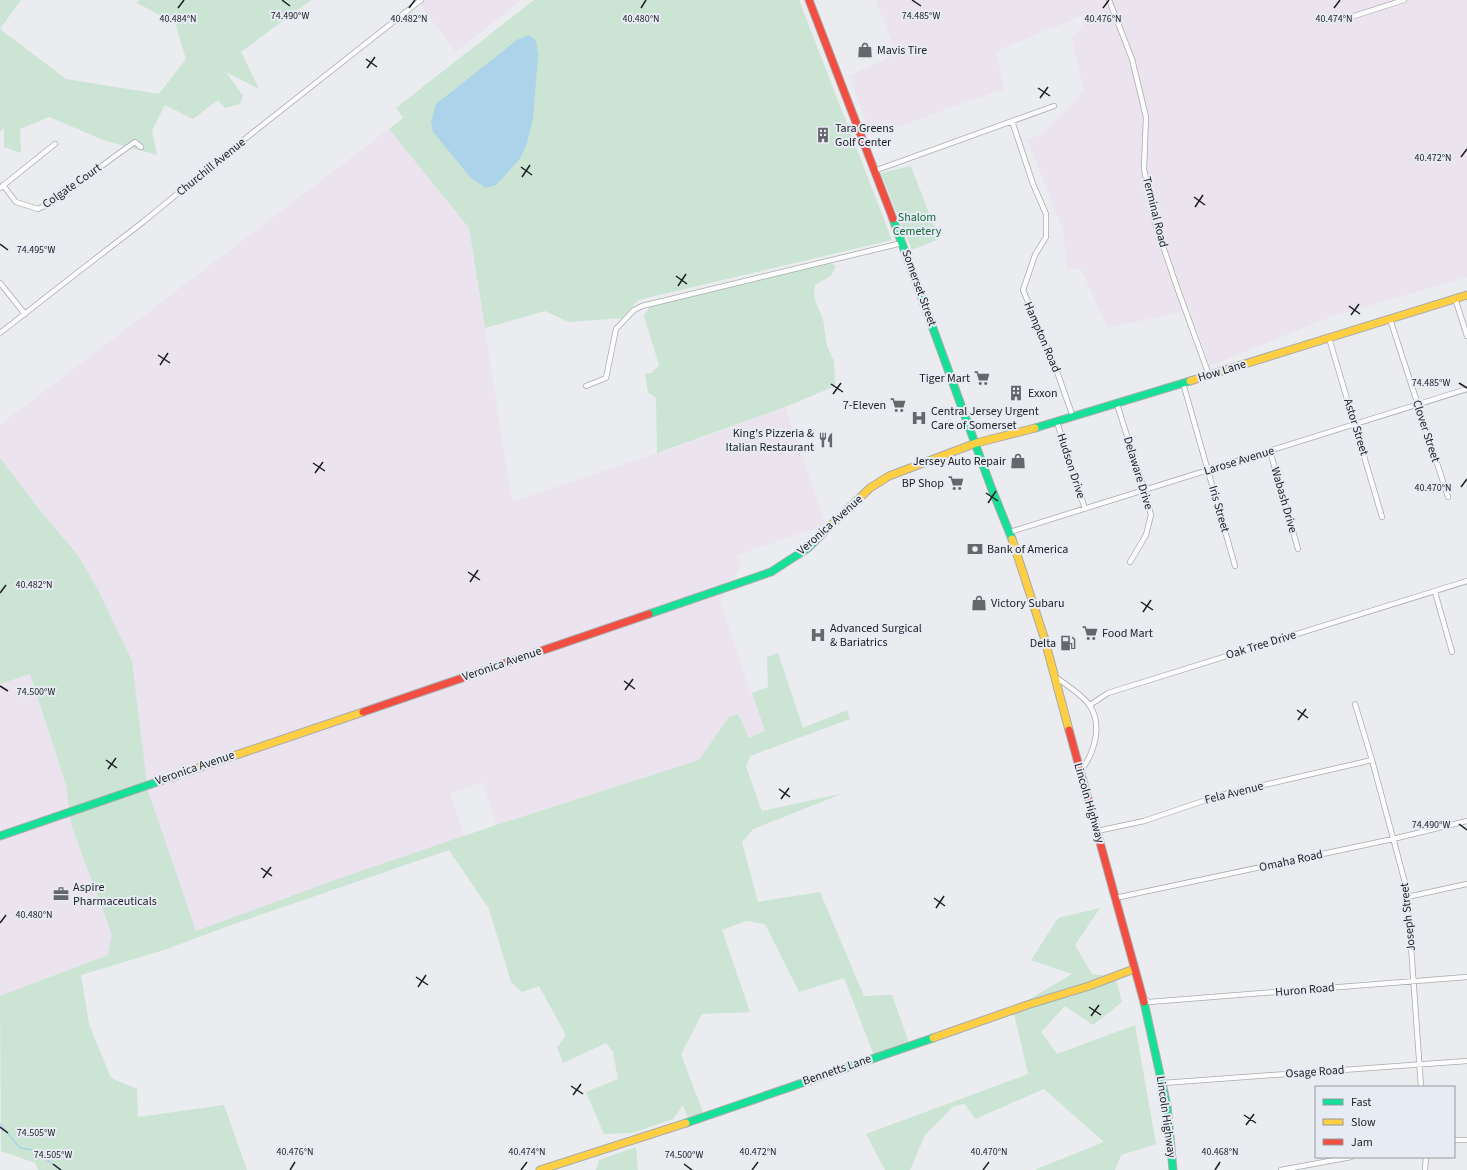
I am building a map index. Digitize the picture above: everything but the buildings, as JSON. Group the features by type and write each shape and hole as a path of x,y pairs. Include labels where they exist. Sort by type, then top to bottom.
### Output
{"main road":[{"name":"Somerset Street","path":"809,0 902,243 976,443"},
{"name":"How Lane","path":"976,443 1057,422 1117,404 1467,295"},
{"name":"Lincoln Highway","path":"976,443 991,486 1010,532 1044,637 1143,999 1163,1083 1168,1112 1173,1170"},
{"name":"Veronica Avenue","path":"0,836 771,572 808,548 865,493 880,481 908,468 976,443"},
{"name":"Bennetts Lane","path":"540,1170 682,1124 1020,1008 1089,986 1134,969"}],"street":[{"name":"Churchill Avenue","path":"0,333 143,222 222,157 421,0"},
{"name":"Terminal Road","path":"1109,0 1132,59 1146,117 1144,169 1155,223 1209,375"},
{"path":"1331,16 1348,18 1404,0"},
{"path":"874,171 1054,106"},
{"name":"Hampton Road","path":"1012,121 1033,184 1046,214 1046,237 1035,255 1023,290 1055,366 1073,417"},
{"name":"Colgate Court","path":"1,187 16,202 38,209 51,203 135,142 141,147"},
{"path":"1,187 55,144"},
{"path":"586,386 606,378 616,329 634,310 642,306 902,243"},
{"path":"0,283 25,314"},
{"path":"1455,298 1467,336"},
{"name":"Clover Street","path":"1390,319 1448,497"},
{"name":"Astor Street","path":"1329,338 1382,517"},
{"name":"Iris Street","path":"1183,383 1236,566"},
{"name":"Larose Avenue","path":"1010,532 1467,390"},
{"name":"Delaware Drive","path":"1117,404 1151,517 1146,534 1130,562"},
{"name":"Hudson Drive","path":"1057,422 1085,509"},
{"name":"Wabash Drive","path":"1270,451 1298,549"},
{"name":"Oak Tree Drive","path":"1090,705 1108,693 1467,582"},
{"path":"1435,592 1452,652"},
{"path":"1054,675 1090,705 1097,722 1096,737 1088,762 1080,772"},
{"name":"Joseph Street","path":"1355,704 1372,760 1407,890 1421,1086"},
{"name":"Fela Avenue","path":"1097,831 1144,821 1220,794 1372,760"},
{"name":"Omaha Road","path":"1115,898 1393,839 1467,821"},
{"path":"1407,897 1467,884"},
{"name":"Huron Road","path":"1143,999 1149,1002 1467,977"},
{"name":"Osage Road","path":"1163,1083 1467,1061"},
{"path":"1455,1140 1467,1140"},
{"path":"1281,1170 1346,1158"},
{"path":"1425,1170 1426,1158"}],"shaded area":[{"path":"424,0 522,0 456,52 419,4"},
{"path":"876,0 1467,0 1467,277 1330,317 1210,366 1190,310 1107,328 1081,269 1067,269 1063,230 1027,139 1039,136 1084,91 1072,40 1091,12 996,51 1004,89 872,136 849,76 896,54"},
{"path":"389,129 469,228 512,502 705,437 785,407 826,525 738,555 741,565 720,602 765,731 749,738 738,714 729,717 699,760 496,825 482,782 450,793 465,839 196,931 148,791 132,661 77,554 43,514 0,458 0,425"},
{"path":"30,674 73,806 72,827 112,935 108,955 0,996 0,684"}],"green space":[{"path":"0,0 21,0 0,29"},
{"path":"139,0 311,0 241,52 259,89 226,72 243,96 240,104 225,108 218,100 193,119 165,105 152,130 157,155 106,141 49,117 20,129 21,153 4,147 4,128 0,131 0,29 66,79 159,94 186,59 175,23 137,3"},
{"path":"534,0 799,0 892,240 638,300 622,318 569,322 545,311 485,328 469,228 389,129 403,118 396,108"},
{"name":"Shalom Cemetery","path":"911,166 939,239 912,250 881,173"},
{"path":"828,262 836,266 831,276 815,285 814,294 823,319 827,346 834,361 835,386 785,407 657,453 656,398 648,392 645,373 652,373 659,365 644,316 650,306"},
{"path":"0,458 43,514 77,554 99,592 132,661 148,791 196,931 349,875 496,825 699,760 729,717 738,714 749,738 765,731 752,693 768,687 767,657 778,653 803,728 847,710 850,719 750,756 746,767 762,811 844,793 753,829 742,842 758,902 820,892 864,996 892,995 910,1046 875,1058 844,978 799,992 765,924 746,921 722,930 750,1012 702,1014 681,1054 704,1115 689,1121 683,1105 673,1119 632,1133 604,1134 586,1092 618,1079 613,1052 606,1043 563,1063 557,1048 566,1035 539,986 522,992 511,982 489,909 449,850 234,924 164,950 81,975 89,1024 111,1078 137,1089 138,1117 224,1105 247,1170 38,1170 35,1163 1,1151 0,996 108,955 112,935 72,827 66,785 30,674 0,684"},
{"path":"1100,908 1075,945 1092,974 1115,977 1122,1002 1093,1025 1065,1006 1041,1032 1057,1054 1135,1025 1156,1144 1121,1155 1115,1170 1034,1170 1104,1142 1044,1089 975,1119 965,1104 954,1106 925,1135 910,1170 885,1170 866,1134 1028,1074 1013,1009 1072,974 1031,960 1058,918"},
{"path":"636,1147 638,1170 596,1170 599,1160"}],"water":[{"path":"528,35 536,40 538,55 533,118 527,143 520,159 496,185 486,188 471,178 433,132 431,122 436,104 517,40"}],"waterway":[{"path":"0,1124 20,1148 33,1150 61,1170"}],"traffic: fast":[{"path":"893,219 991,487 1012,539"},
{"path":"1035,428 1190,381"},
{"path":"649,614 771,572 808,548 827,529"},
{"path":"0,836 192,770"},
{"path":"1144,1002 1167,1106 1173,1170"},
{"path":"686,1123 933,1038"}],"traffic: slow":[{"path":"1190,381 1467,295"},
{"path":"827,529 870,488 889,476 976,443 1035,428"},
{"path":"1012,539 1044,637 1069,730"},
{"path":"192,770 363,712"},
{"path":"933,1038 1027,1005 1089,986 1134,969"},
{"path":"540,1170 686,1123"}],"traffic: jam":[{"path":"809,0 893,219"},
{"path":"363,712 649,614"},
{"path":"1069,730 1144,1002"}],"place":[{"name":"Mavis Tire","path":"865,50"},
{"name":"Tara Greens Golf Center","path":"823,135"},
{"name":"Tiger Mart","path":"982,378"},
{"name":"Exxon","path":"1016,393"},
{"name":"7-Eleven","path":"898,405"},
{"name":"Central Jersey Urgent Care of Somerset","path":"919,418"},
{"name":"King's Pizzeria & Italian Restaurant","path":"826,440"},
{"name":"Jersey Auto Repair","path":"1018,461"},
{"name":"BP Shop","path":"956,483"},
{"name":"Bank of America","path":"975,549"},
{"name":"Victory Subaru","path":"979,603"},
{"name":"Food Mart","path":"1090,633"},
{"name":"Advanced Surgical & Bariatrics","path":"818,635"},
{"name":"Delta","path":"1068,643"},
{"name":"Aspire Pharmaceuticals","path":"61,894"}]}
